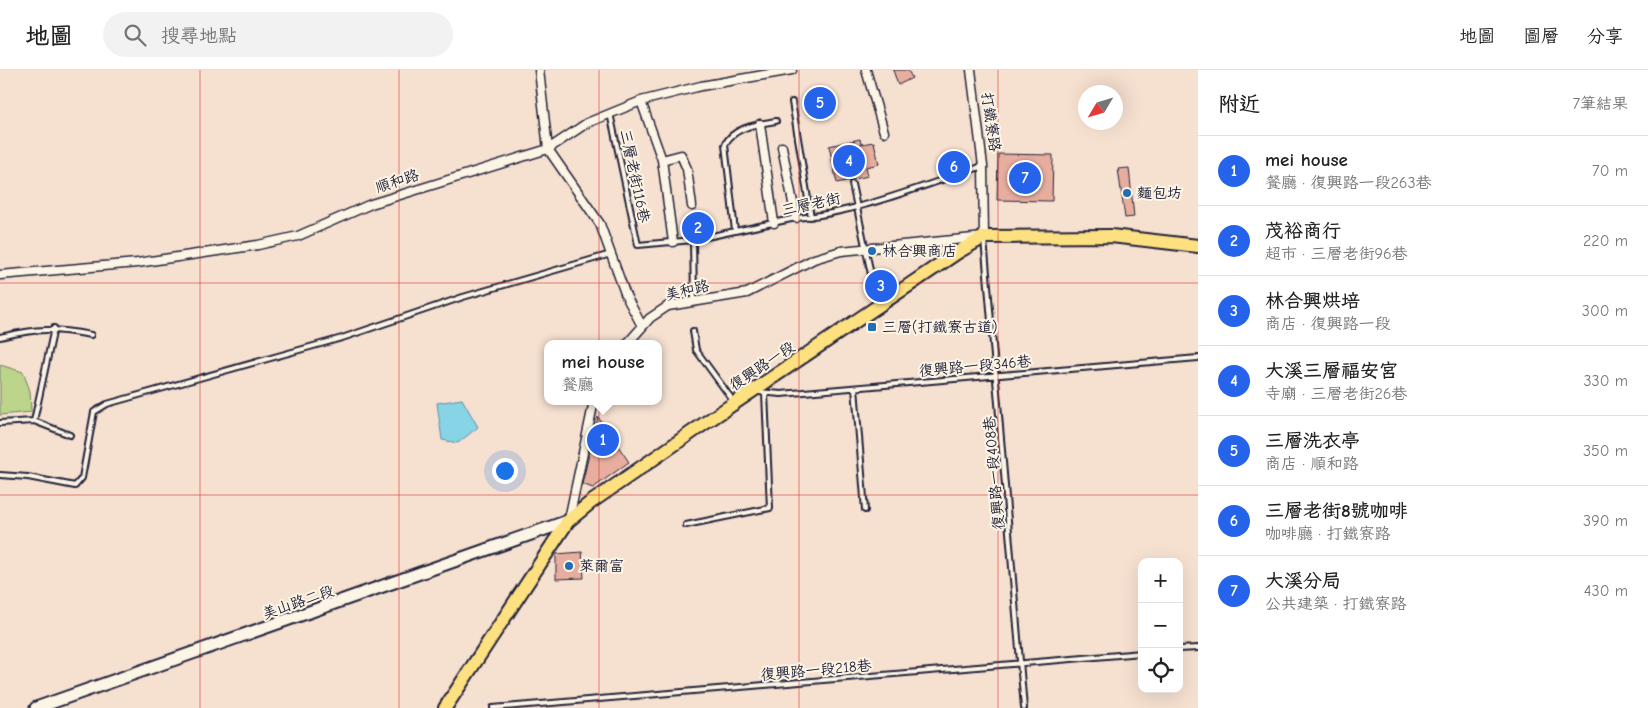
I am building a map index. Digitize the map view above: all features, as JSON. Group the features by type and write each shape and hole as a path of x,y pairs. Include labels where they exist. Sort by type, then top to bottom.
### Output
{"main road":[{"name":"復興路一段","path":"445,708 568,522 590,504 735,403 759,392 958,252 984,237 1110,236 1198,246"}],"street":[{"path":"540,70 548,149 600,224 626,296 642,326"},
{"name":"順和路","path":"0,275 137,263 258,245 298,236 371,204 548,149 587,122 641,101 701,86 792,70"},
{"path":"866,70 884,132"},
{"name":"打鐵寮路","path":"970,70 983,166 984,237"},
{"path":"641,101 662,160 673,242"},
{"path":"760,124 774,223"},
{"path":"782,147 796,218"},
{"path":"662,160 681,155 687,170 692,206"},
{"name":"美和路","path":"630,340 657,312 668,306 694,300 747,293 814,259 841,251 984,237"},
{"path":"568,522 593,405"},
{"name":"美山路二段","path":"36,708 568,522"}],"lane":[{"path":"792,102 811,217"},
{"name":"三層老街116巷","path":"610,112 638,245"},
{"path":"735,231 725,145 735,133 760,124 776,121"},
{"name":"三層老街","path":"638,245 693,240 796,218 811,217 857,206 983,166"},
{"path":"852,184 878,307"},
{"name":"復興路一段408巷","path":"984,237 1024,708"},
{"path":"693,240 694,300"},
{"path":"0,475 28,477 74,486 82,478 94,412 107,404 342,338 464,297 611,254"},
{"path":"34,421 54,328"},
{"path":"0,337 54,328 91,335"},
{"path":"693,331 696,350 735,403"},
{"name":"復興路一段346巷","path":"759,392 781,394 1198,358"},
{"path":"855,388 866,510"},
{"path":"686,525 770,508 759,392"},
{"path":"0,422 34,421 70,436"},
{"path":"1183,649 1198,648"},
{"name":"復興路一段218巷","path":"493,708 1138,653"}],"green space":[{"path":"0,365 23,372 30,391 31,412 0,415"}],"water":[{"path":"462,399 478,427 458,443 442,440 437,403"}],"building":[{"path":"893,70 908,70 912,78 898,85"},
{"path":"825,98 827,107 815,110 811,99"},
{"path":"860,139 861,144 874,142 879,164 866,167 868,176 837,183 829,146"},
{"path":"998,154 1053,155 1052,201 997,200"},
{"name":"麵包坊","path":"1129,168 1134,217 1125,218 1118,169"},
{"path":"705,219 706,233 693,236 687,222"},
{"path":"598,417 629,462 593,488 582,484"},
{"name":"萊爾富","path":"582,552 584,578 556,579 556,554"}],"place":[{"name":"三層洗衣亭","path":"820,103"},
{"name":"大溪三層福安宮","path":"849,161"},
{"name":"三層老街8號咖啡","path":"954,167"},
{"name":"大溪分局","path":"1025,178"},
{"name":"麵包坊","path":"1127,193"},
{"name":"茂裕商行","path":"698,228"},
{"name":"林合興商店","path":"872,251"},
{"name":"林合興烘培","path":"881,286"},
{"name":"三層(打鐵寮古道)","path":"872,327"},
{"name":"mei house","path":"603,440"},
{"name":"萊爾富","path":"569,566"}]}
